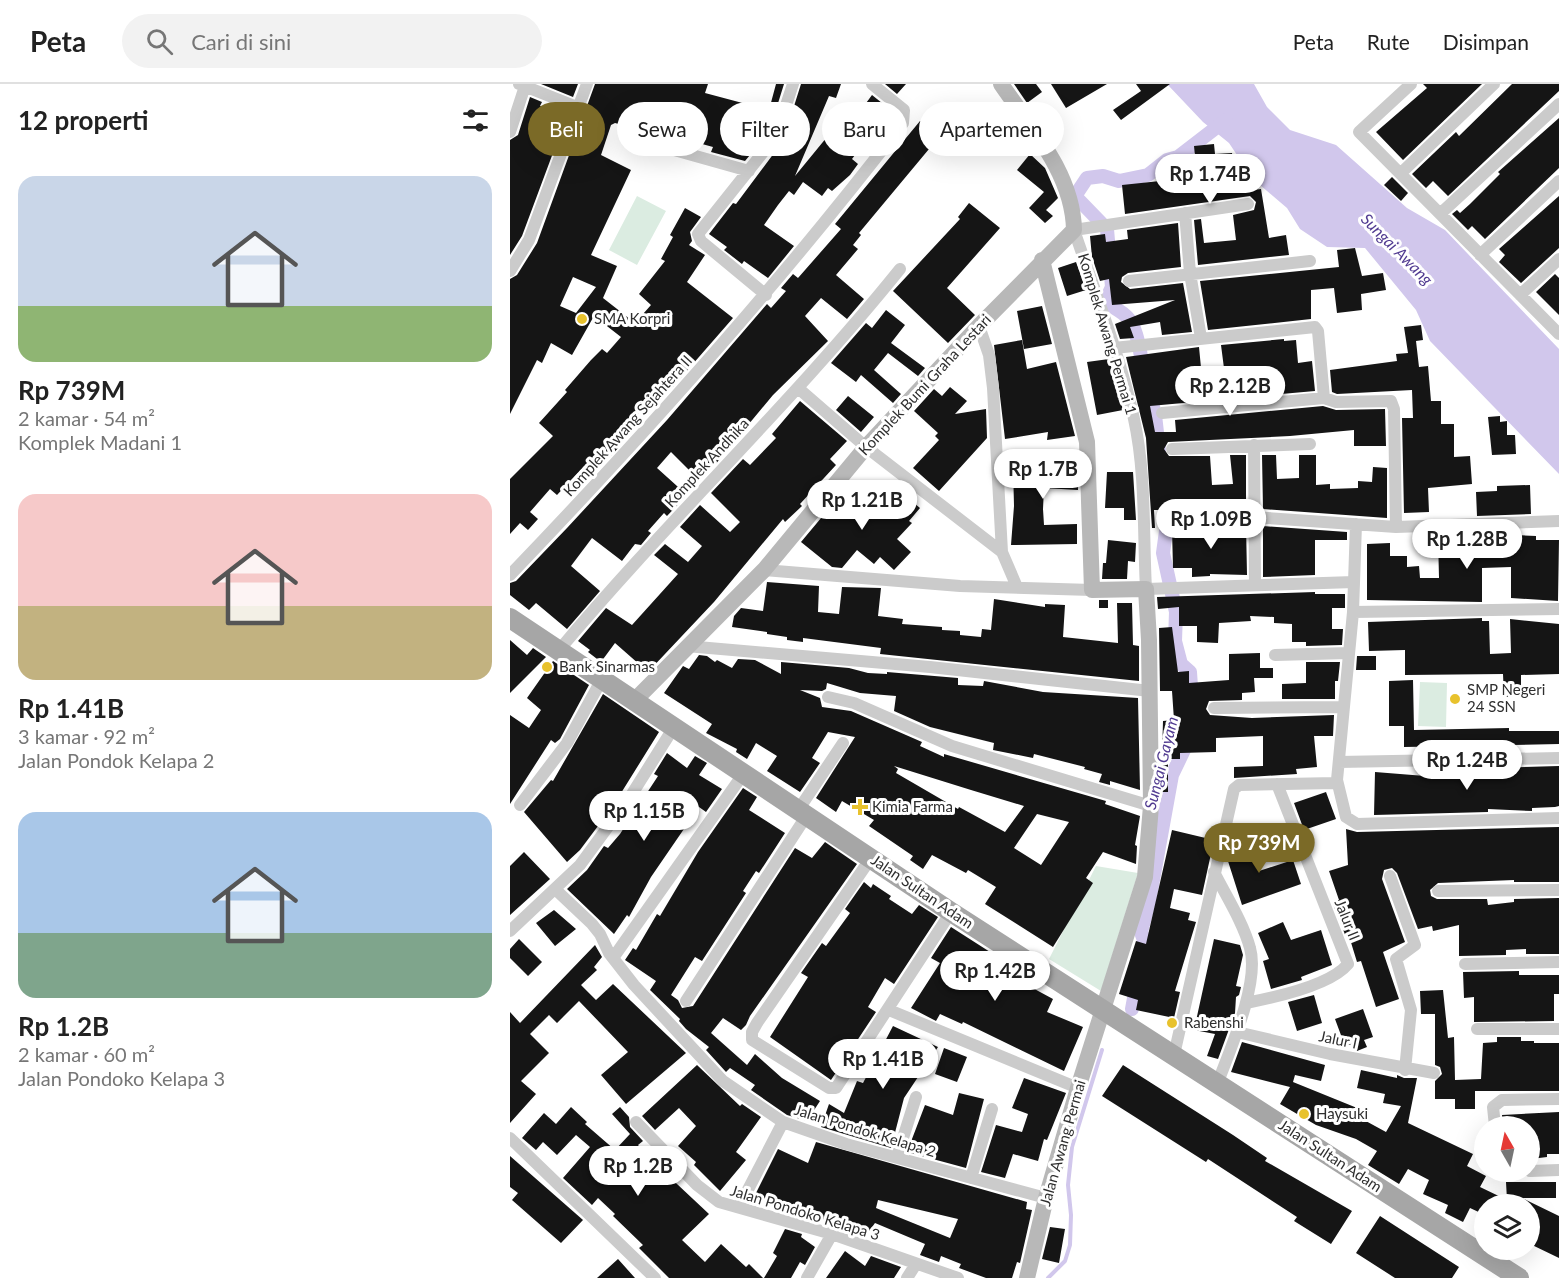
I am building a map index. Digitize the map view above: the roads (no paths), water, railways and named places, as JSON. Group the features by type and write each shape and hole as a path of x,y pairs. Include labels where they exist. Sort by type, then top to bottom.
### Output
{"main road":[{"name":"Jalan Sultan Adam","path":"510,618 560,649 633,702 744,773 951,912 1104,1008 1519,1278"}],"street":[{"path":"579,102 587,84"},
{"path":"766,295 701,241 698,234 776,136 793,84"},
{"name":"Komplek Awang Sejahtera II","path":"510,575 729,339 903,123 904,110 872,84"},
{"path":"1001,84 1053,159 1064,183 1074,230 1248,204"},
{"path":"1411,84 1359,132 1559,334"},
{"path":"1401,173 1494,84"},
{"path":"510,132 522,85 564,102"},
{"path":"1440,214 1559,104"},
{"path":"510,271 529,240 559,156"},
{"path":"696,156 749,171"},
{"path":"1480,255 1559,181"},
{"path":"1185,213 1190,273 1201,338"},
{"name":"Komplek Bumi Graha Lestari","path":"633,702 686,646 764,570 866,447 1042,260 1074,230"},
{"name":"Komplek Awang Permai 1","path":"1074,230 1114,348 1134,420 1154,588 1150,691 1152,806 1145,877 1104,1008"},
{"path":"1520,295 1559,258"},
{"path":"1042,260 1087,442 1092,590"},
{"path":"1129,281 1310,261"},
{"name":"Komplek Andhika","path":"560,649 612,588 798,388 900,269"},
{"path":"979,326 989,355 993,388 1002,552 1017,587"},
{"path":"1114,348 1315,327 1318,331 1324,398"},
{"path":"798,388 866,447 1002,552"},
{"path":"1162,413 1324,398 1336,402 1391,401 1394,404 1396,527"},
{"path":"1172,449 1310,444"},
{"path":"1254,445 1255,585"},
{"path":"1186,519 1253,517 1396,527 1559,520"},
{"path":"1356,524 1353,612 1342,708 1337,783 1346,817 1357,824 1559,818"},
{"path":"764,570 960,586 1092,590 1354,582"},
{"path":"1353,612 1559,609"},
{"path":"686,646 930,667 1150,691"},
{"path":"1275,655 1349,653"},
{"path":"520,805 567,743 602,679"},
{"path":"828,697 855,703 952,746 1152,806"},
{"path":"1214,708 1342,708"},
{"path":"510,932 556,890 600,840 674,727"},
{"path":"686,1001 803,812 843,742"},
{"path":"1339,762 1559,758"},
{"path":"613,958 744,773"},
{"path":"1174,1055 1234,789 1239,785 1337,783"},
{"name":"Jalur II","path":"1246,1002 1281,997 1339,972 1348,964 1277,784"},
{"path":"871,858 752,1032 752,1040 832,1090 889,1010 951,912"},
{"path":"1214,872 1250,948 1252,964 1246,1002 1218,1082"},
{"path":"1390,876 1415,945 1396,958 1411,1010 1405,1070"},
{"name":"Jalan Pondok Kelapa 2","path":"556,890 600,934 613,958 634,985 723,1081 783,1122 897,1157 1046,1198"},
{"path":"1438,891 1559,890"},
{"path":"1465,964 1559,962"},
{"name":"Jalan Awang Permai","path":"1027,1278 1046,1198 1104,1008"},
{"path":"889,1010 1078,1088"},
{"path":"1477,1029 1559,1029"},
{"name":"Jalur I","path":"1237,1032 1405,1070 1434,1073"},
{"path":"897,1157 916,1097"},
{"path":"1494,1116 1493,1107 1502,1100 1559,1099"},
{"path":"971,1178 992,1109"},
{"name":"Jalan Pondoko Kelapa 3","path":"636,1122 719,1202 832,1234 958,1278"},
{"path":"739,1207 783,1122"},
{"path":"510,1138 655,1278"},
{"path":"1540,1171 1559,1170"},
{"path":"807,1278 832,1234"},
{"path":"907,1278 916,1264"}],"water":[{"name":"Sungai Awang","path":"1167,84 1254,84 1267,107 1290,130 1336,145 1407,208 1445,230 1559,349 1559,474 1430,341 1416,310 1365,248 1327,247 1300,229 1287,208 1253,179 1229,143 1203,122"}],"waterway":[{"name":"Sungai Gayam","path":"1144,371 1131,322 1107,298 1112,287 1107,229 1075,196 1087,178 1103,176 1119,181 1148,175 1167,160 1178,157 1226,120"},
{"name":"Sungai Gayam","path":"1149,389 1159,450"},
{"name":"Sungai Gayam","path":"1185,496 1167,524 1163,553 1176,612 1175,641 1181,664 1190,672 1192,701"},
{"name":"Sungai Gayam","path":"1141,960 1145,943 1141,932 1149,902 1172,775 1184,750 1186,737"},
{"name":"Sungai Gayam","path":"1132,1009 1137,982"},
{"name":"Sungai Gayam","path":"1048,1278 1065,1261 1070,1245 1071,1215 1068,1185 1072,1147 1102,1050"}],"place":[{"name":"SMA Korpri","path":"582,319"},
{"name":"Bank Sinarmas","path":"547,667"},
{"name":"SMP Negeri 24 SSN","path":"1455,699"},
{"name":"Kimia Farma","path":"860,807"},
{"name":"Rabenshi","path":"1172,1023"},
{"name":"Haysuki","path":"1304,1114"}]}
